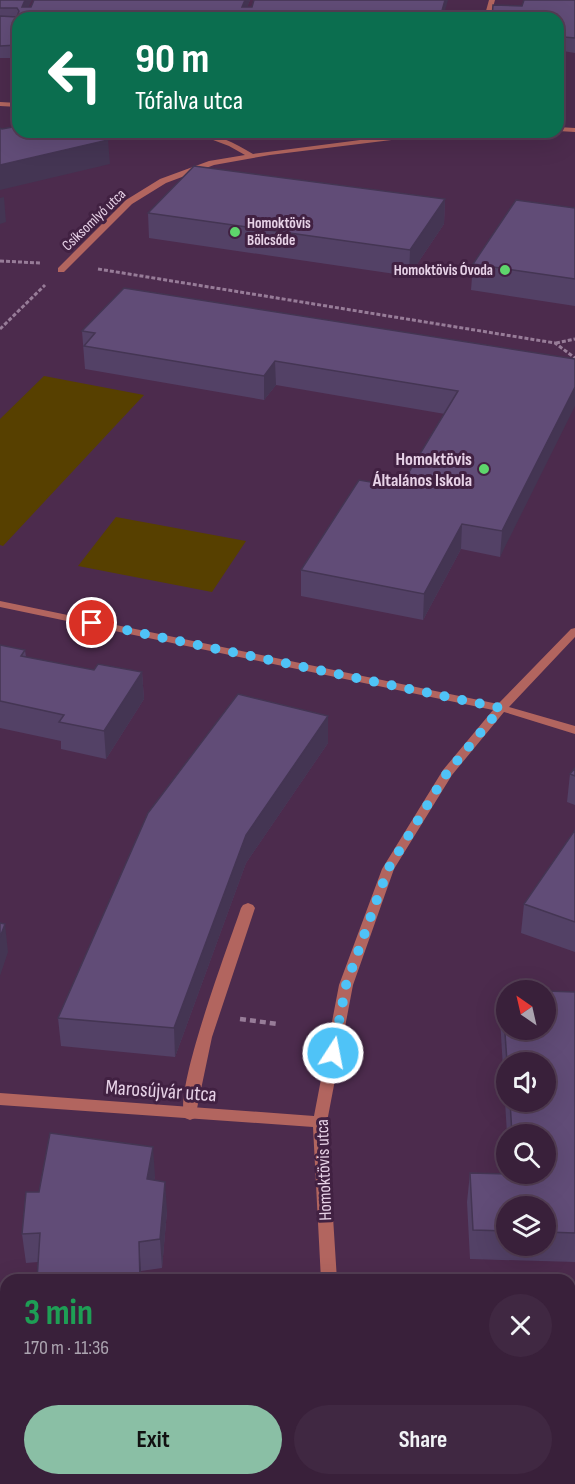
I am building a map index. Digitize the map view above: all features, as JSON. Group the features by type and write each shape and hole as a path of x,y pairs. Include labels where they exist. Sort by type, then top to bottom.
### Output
{"street":[{"path":"214,138 232,144 252,156"},
{"name":"Csíksomlyó utca","path":"61,270 129,202 163,181 212,164 252,156 393,138"},
{"path":"0,604 501,708 575,730"},
{"name":"Homoktövis utca","path":"329,1274 320,1122 346,985 388,869 447,773 501,708 575,631"},
{"path":"190,1114 192,1088 248,908"},
{"name":"Marosújvár utca","path":"0,1099 320,1122"}],"path":[{"path":"0,261 68,264 555,343 575,339"},
{"name":"Csíksomlyó utca","path":"0,329 61,270"},
{"path":"555,343 575,358"},
{"path":"213,1015 278,1024"}],"shaded area":[{"path":"44,376 144,395 3,546 0,545 0,419"},
{"path":"116,517 246,541 212,592 78,566"}],"building":[{"path":"0,0 25,0 22,7 31,7 34,0 245,0 242,7 252,7 254,0 445,0 442,12 19,12 17,8 0,8"},
{"path":"524,0 575,0 575,38 564,37 564,12 492,12 493,5 522,6"},
{"path":"0,16 12,17 12,45 0,46"},
{"path":"12,127 12,138 105,138 108,140 0,165 0,128"},
{"path":"194,166 445,199 410,250 148,213"},
{"path":"516,200 575,208 575,279 473,264"},
{"name":"Homoktövis Általános Iskola","path":"124,288 575,359 575,387 502,531 462,524 424,594 301,570 359,480 400,487 458,391 275,361 264,376 84,346 95,333 82,331"},
{"path":"0,645 25,650 21,656 94,670 98,664 142,672 104,731 59,722 64,715 0,701"},
{"path":"238,694 328,716 246,835 174,1028 58,1018 148,813"},
{"path":"575,830 575,922 524,904"},
{"path":"0,923 5,924 0,937"},
{"path":"556,991 575,992 575,1233 556,1232 556,1196 496,1196 496,1231 473,1230 470,1173 496,1174 496,1184 556,1184 556,1124 511,1124 511,1112 556,1112 556,1052 506,1052 505,1040 556,1040"},
{"path":"50,1133 153,1147 147,1179 165,1182 160,1239 139,1242 140,1274 37,1274 40,1233 22,1234 26,1192 39,1192"}],"place":[{"name":"Homoktövis Bölcsőde","path":"235,232"},
{"name":"Homoktövis Óvoda","path":"505,270"},
{"name":"Homoktövis Általános Iskola","path":"484,469"}],"route":[{"path":"92,623 501,708 447,773 388,869 346,985 333,1053"}]}
